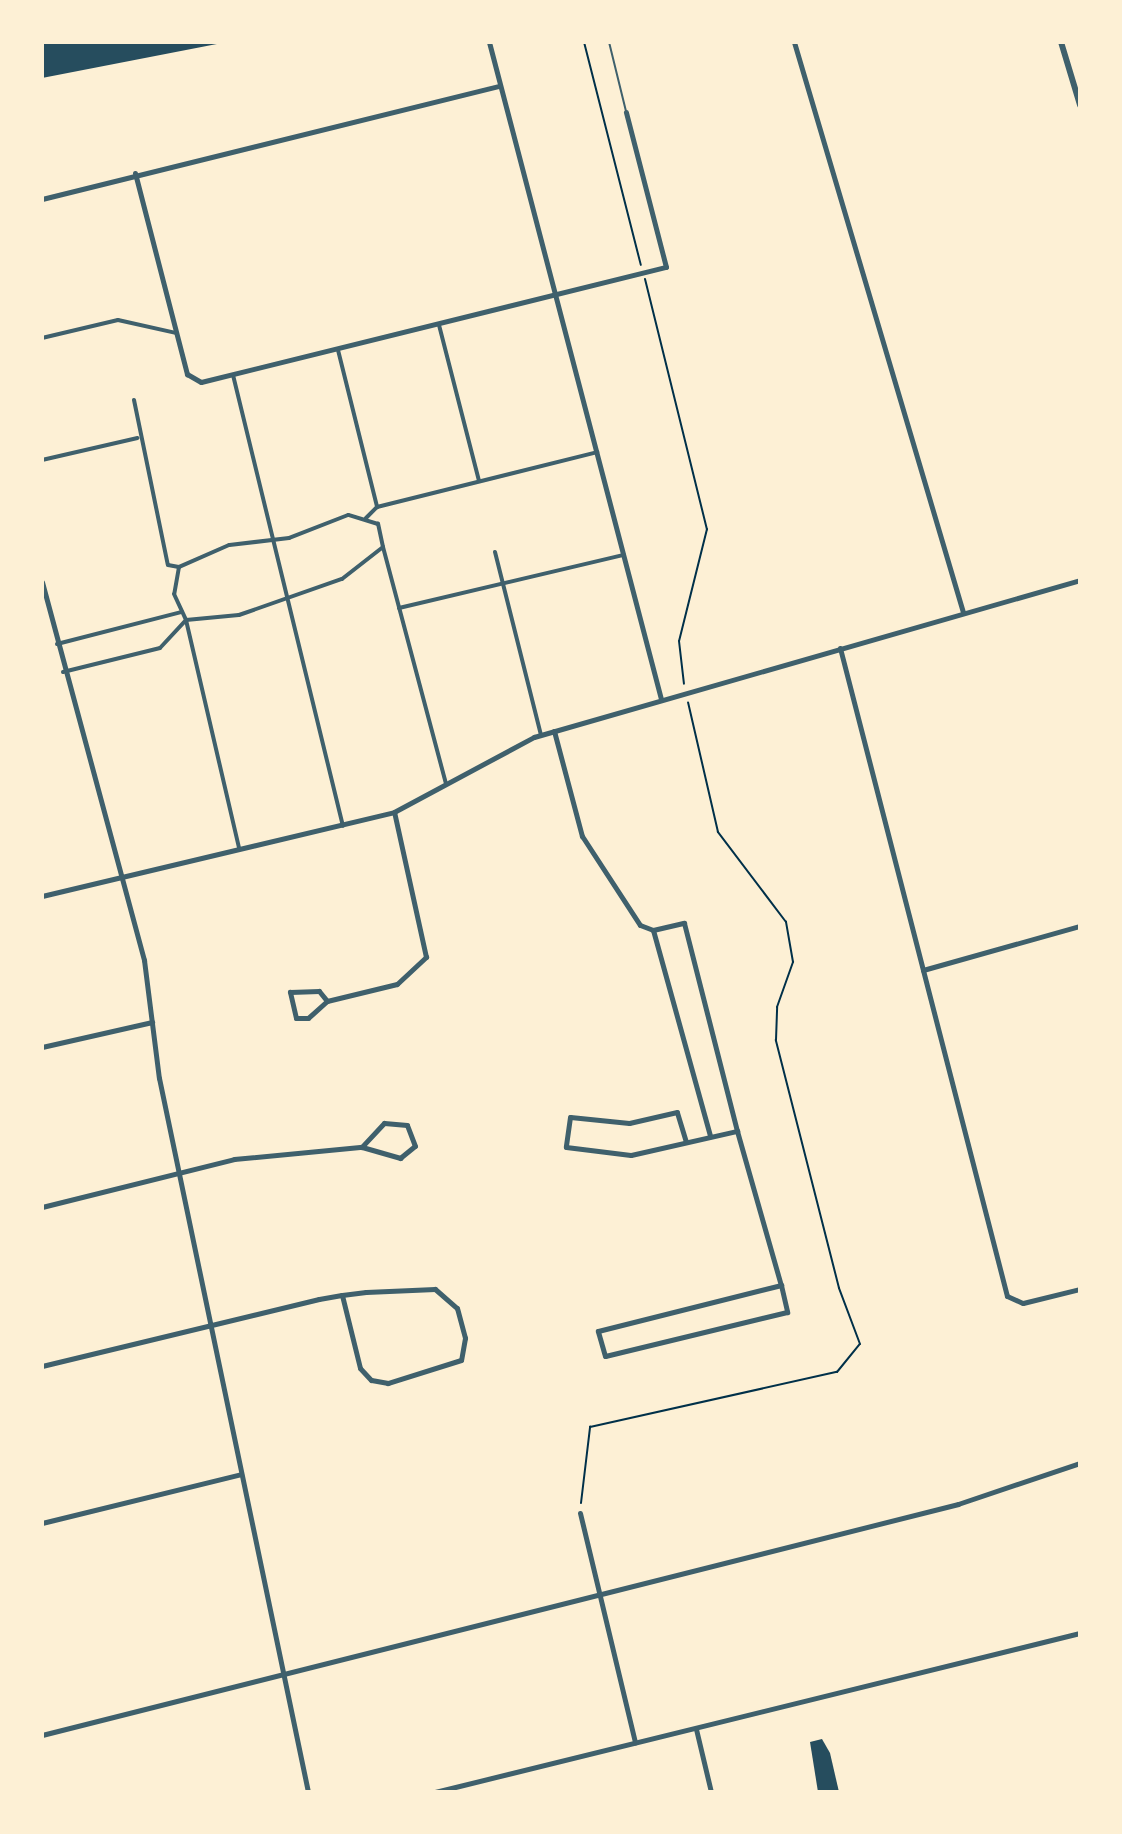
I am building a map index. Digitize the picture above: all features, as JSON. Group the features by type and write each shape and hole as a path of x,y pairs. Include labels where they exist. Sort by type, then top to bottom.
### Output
{"street":[{"path":"489,42 661,699"},
{"path":"794,42 963,612"},
{"path":"1061,42 1080,105"},
{"path":"42,199 135,173 499,86"},
{"path":"135,173 176,334 192,381 233,375 338,350 666,267 626,112"},
{"path":"42,338 118,320 176,334"},
{"path":"439,325 479,481"},
{"path":"338,350 377,507"},
{"path":"233,375 273,540 276,576 286,599 343,826"},
{"path":"134,400 137,438 168,565 179,567 229,545 273,540 348,515 378,524 446,786"},
{"path":"42,460 137,438"},
{"path":"366,518 377,507 597,452"},
{"path":"63,672 160,648 186,620 239,615 342,579 383,547"},
{"path":"495,552 541,735"},
{"path":"399,608 624,555"},
{"path":"179,567 174,594 186,620 239,848"},
{"path":"42,896 119,883 239,848 394,812 541,735 685,691 1080,580"},
{"path":"42,582 119,883 144,960 179,1172 308,1792"},
{"path":"56,644 182,612"},
{"path":"840,648 1007,1296 1035,1300 1080,1289"},
{"path":"554,731 582,836 640,925 653,930 684,923 737,1131 781,1285 787,1312 605,1356 598,1331 781,1285"},
{"path":"327,1001 319,991 290,992 296,1018 308,1018 327,1001 408,980 426,957 394,812"},
{"path":"922,970 1080,926"},
{"path":"653,930 710,1136"},
{"path":"42,1047 152,1022"},
{"path":"686,1142 677,1112 629,1123 570,1117 566,1147 631,1155 737,1131"},
{"path":"42,1207 179,1172 302,1149 362,1147 400,1158 415,1146 407,1125 384,1123 362,1147"},
{"path":"42,1366 342,1295 447,1294 465,1338 461,1360 388,1383 371,1380 358,1362 342,1295"},
{"path":"42,1735 283,1670 958,1504 1080,1463"},
{"path":"42,1523 241,1474"},
{"path":"580,1513 635,1742"},
{"path":"435,1792 1080,1633"},
{"path":"696,1729 711,1792"}],"lane":[{"path":"609,42 626,112"}],"path":[{"path":"580,1513 590,1427 837,1372 860,1344 839,1288 776,1040 777,1007 793,962 786,922 718,832 685,691 679,641 707,529 584,42"}],"building":[{"path":"42,42 222,42 222,43 42,78"},
{"path":"822,1739 830,1753 839,1792 818,1792 810,1742"}]}
